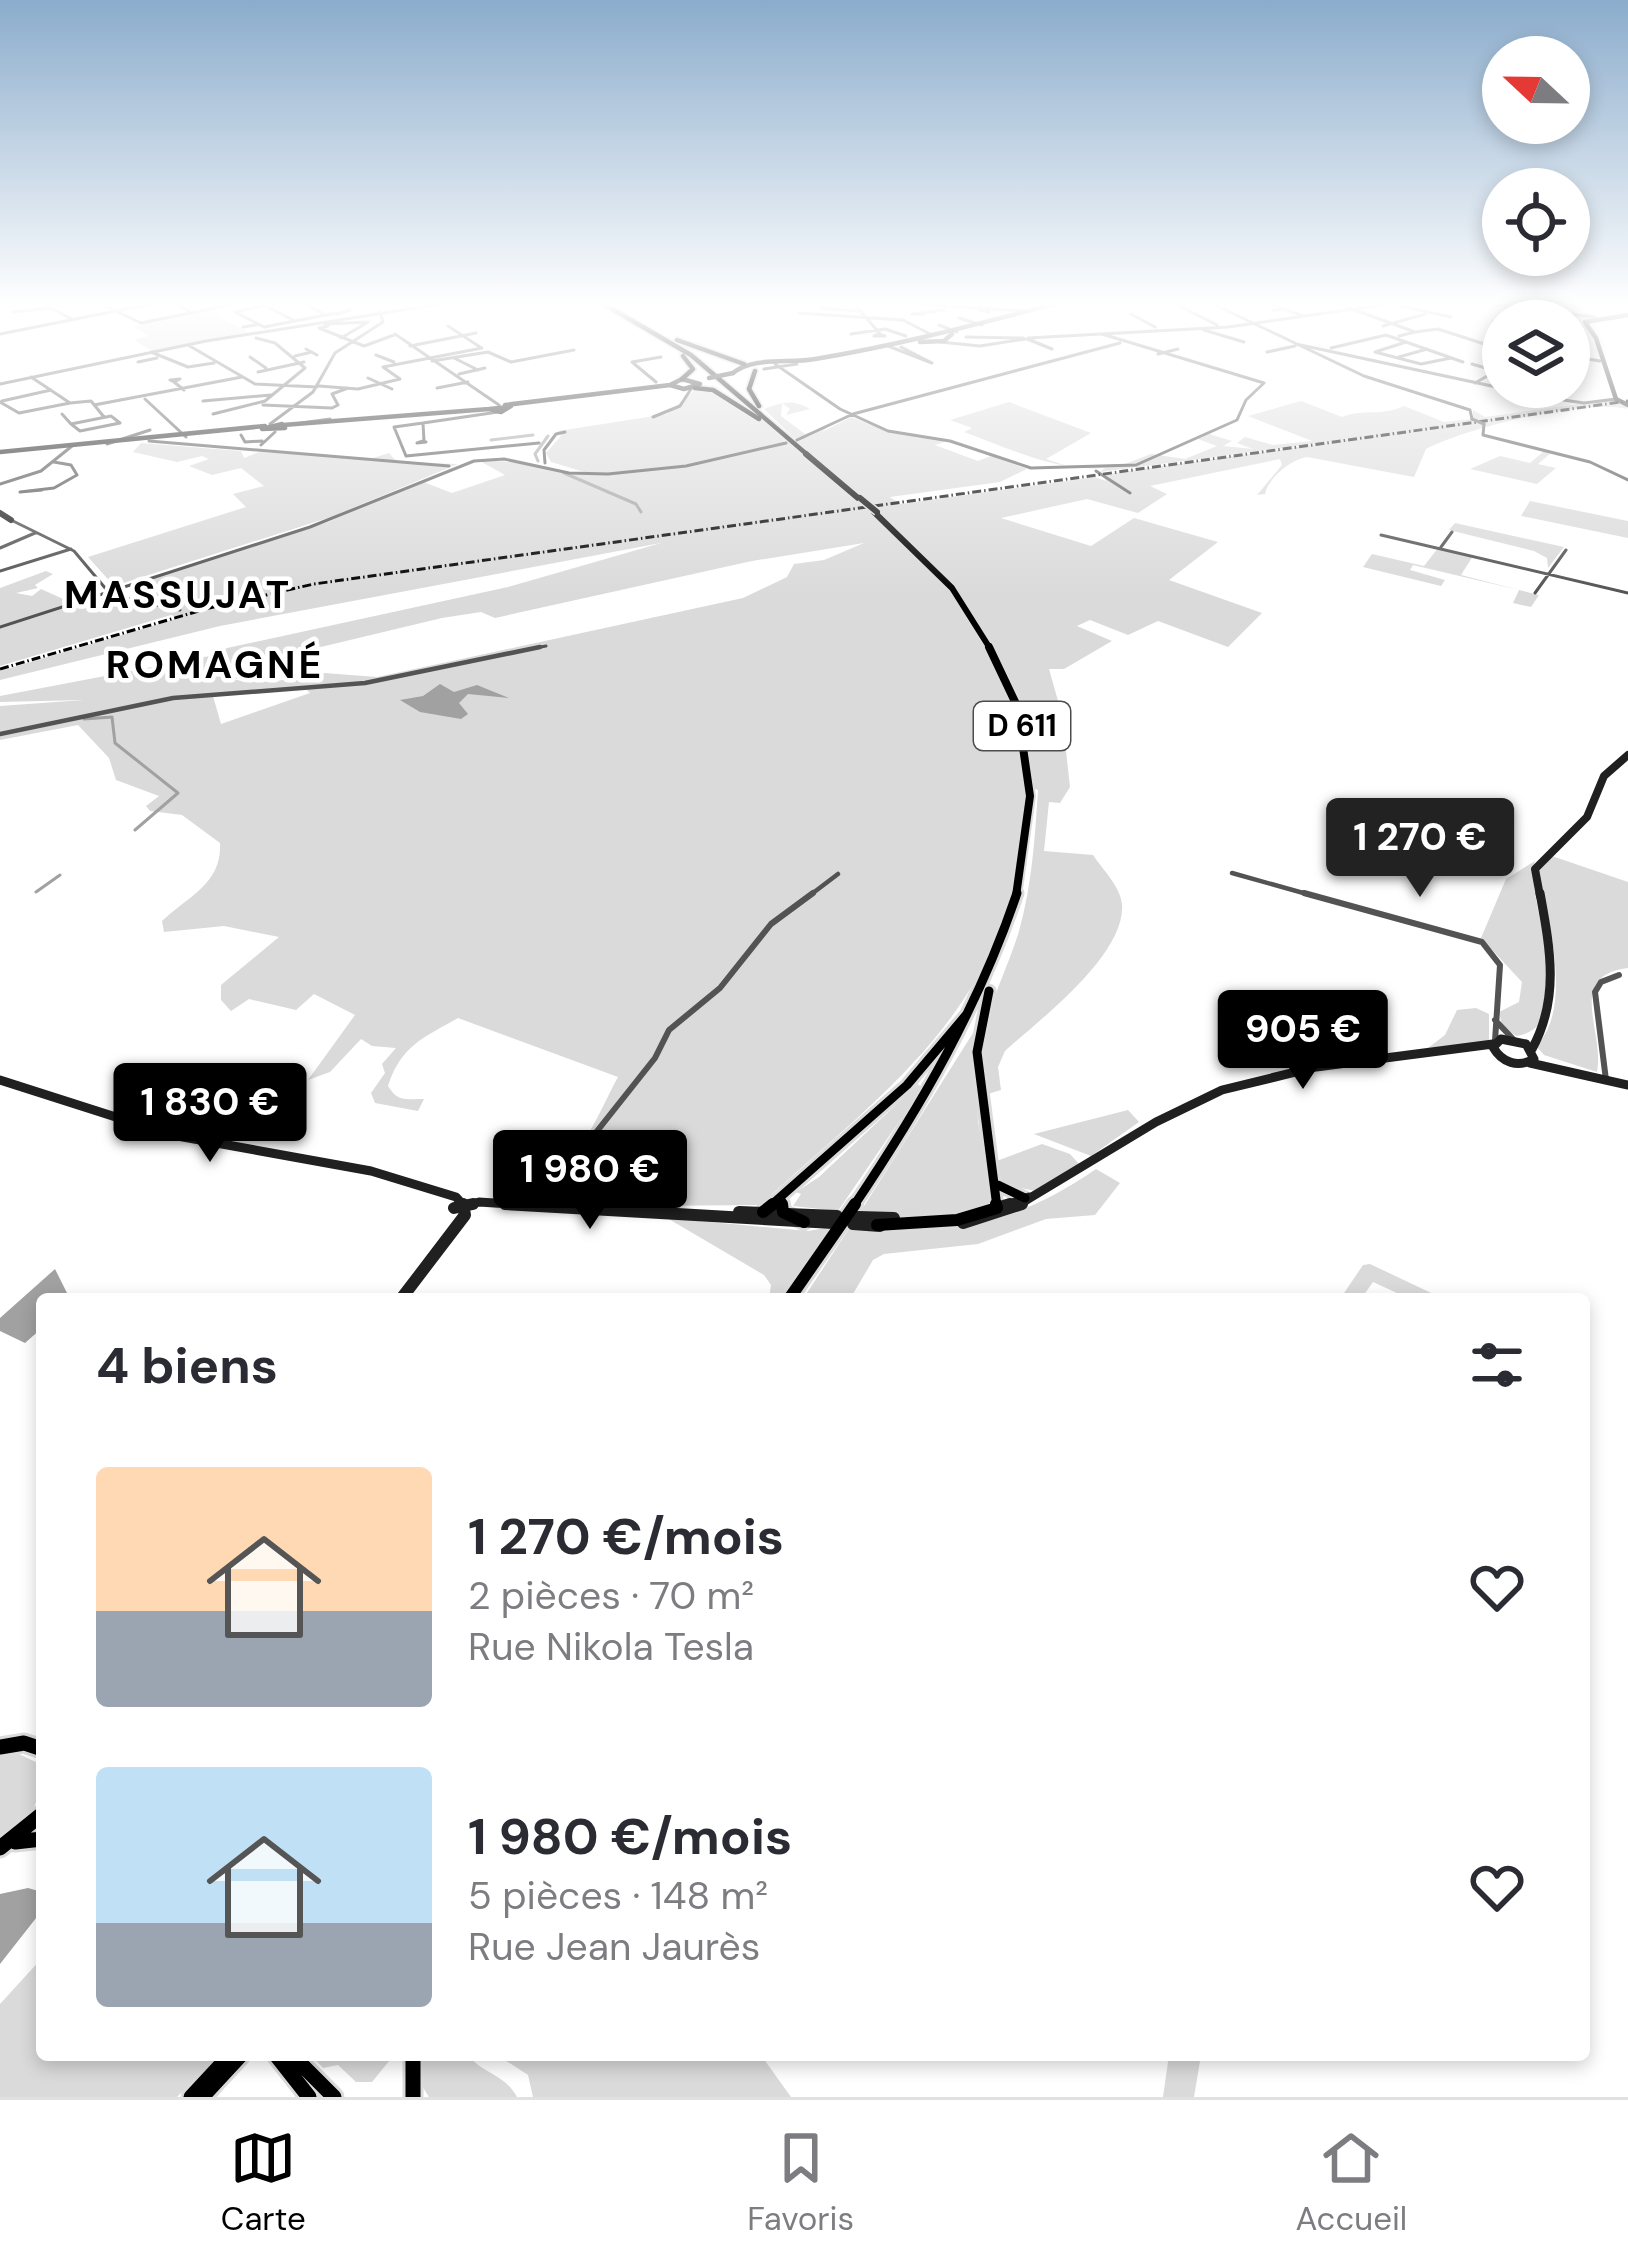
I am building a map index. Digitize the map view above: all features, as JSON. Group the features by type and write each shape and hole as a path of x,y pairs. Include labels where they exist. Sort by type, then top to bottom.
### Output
{"main road":[{"path":"728,400 790,441"},
{"name":"D 611","path":"742,400 859,498"},
{"name":"D 611","path":"744,400 936,569 975,617 1004,669 1022,726 1030,780 1026,850 1011,919 988,987 946,1072 797,1293"},
{"path":"755,400 774,423"},
{"path":"877,1226 958,1220 997,1208 984,1141 977,1039 988,987"},
{"path":"763,1212 924,1068 988,987"},
{"path":"995,1181 1025,1198"},
{"path":"781,1199 785,1214 804,1222"},
{"path":"0,1747 36,1745"},
{"path":"5,1846 36,1819"},
{"path":"5,1846 36,1839"},
{"path":"281,2061 309,2097"},
{"path":"298,2061 334,2097"},
{"path":"413,2061 413,2097"},
{"path":"191,2097 222,2067"},
{"path":"202,2097 222,2067"}],"street":[{"path":"65,400 70,403"},
{"path":"0,402 19,413 87,400 104,417 120,423 81,431 62,414"},
{"path":"94,405 125,400"},
{"path":"145,400 186,437"},
{"path":"203,401 227,400"},
{"path":"260,404 263,400"},
{"path":"283,424 304,400"},
{"path":"216,414 260,404 295,409 339,407 335,400"},
{"path":"488,400 496,409"},
{"path":"537,400 394,427 408,456 472,449 516,451 522,450 520,445 539,443"},
{"path":"653,417 678,407 683,400"},
{"path":"829,400 894,433 950,441 1025,467 1093,470 1139,464 1238,419 1246,400"},
{"path":"0,627 310,527 453,467 496,457 545,463 578,474 652,470 790,441 852,415 908,400"},
{"path":"1438,400 1470,410 1472,418 1484,424 1483,435 1590,462 1628,480"},
{"path":"1562,400 1603,400"},
{"path":"241,432 244,442 283,424 496,409"},
{"path":"71,424 104,417"},
{"path":"299,424 363,420"},
{"path":"423,423 424,441"},
{"path":"107,444 116,434 150,430"},
{"path":"0,452 266,431"},
{"path":"260,448 266,431"},
{"path":"545,463 544,450 556,434 565,432"},
{"path":"149,441 453,467"},
{"path":"401,445 411,444"},
{"path":"0,484 54,461 72,446"},
{"path":"42,490 78,473 71,465 54,461"},
{"path":"1093,470 1128,492"},
{"path":"0,513 71,549 110,594 180,610"},
{"path":"0,523 11,520"},
{"path":"0,548 38,532"},
{"path":"1441,547 1452,532"},
{"path":"1381,536 1628,593"},
{"path":"0,571 71,549"},
{"path":"1535,593 1566,550"},
{"path":"0,734 173,698 365,682 546,646"},
{"path":"1532,1054 1546,1027 1551,945 1535,869 1587,817 1604,776 1628,755"},
{"path":"1232,873 1478,939 1500,965 1494,1020 1500,1058"},
{"path":"556,1207 590,1140 655,1058 669,1030 720,988 771,924 838,874"},
{"path":"1606,1080 1595,992 1600,982 1619,975"},
{"path":"1494,1020 1532,1054 1628,1085"},
{"path":"1057,1187 997,1208 929,1219 855,1221 877,1226 988,1218 1057,1187 1175,1109 1288,1072 1464,1052 1546,1027"},
{"path":"1464,1052 1500,1058 1532,1054"},
{"path":"0,1080 143,1127 371,1172 441,1194 464,1209 489,1204 835,1220 763,1212 692,1213"},
{"path":"405,1293 464,1209"}],"shaded area":[{"path":"683,400 728,400 773,428 785,444 804,438 796,440 764,409 782,403 781,416 805,434 830,425 822,432 851,417 893,433 947,441 935,445 978,461 991,456 1027,469 1000,482 890,497 900,504 1095,477 1106,481 1102,475 1367,437 1100,472 1105,468 1073,467 1125,464 1151,454 1185,459 1217,446 1198,439 1209,434 1232,441 1223,446 1253,449 1237,443 1245,437 1273,445 1312,441 1248,416 1301,401 1342,417 1404,406 1444,422 1473,419 1473,410 1485,417 1583,408 1525,417 1426,449 1414,477 1307,457 1287,466 1265,494 1257,495 1282,465 1280,459 1150,486 1167,494 1138,513 1087,499 1001,518 1091,546 1134,518 1218,542 1169,580 1262,613 1228,647 1158,621 1128,635 1090,620 1077,626 1112,641 1064,669 1049,669 1062,715 1070,787 1060,803 1049,802 1044,851 1093,855 1115,885 1122,904 1120,924 1110,944 1078,985 1005,1051 998,1067 1001,1090 988,1094 982,1052 985,1031 1019,931 1032,861 1038,790 1026,786 1019,859 1003,922 977,977 905,1072 760,1205 644,1206 567,1197 597,1136 635,1083 586,1141 553,1200 517,1199 516,1191 535,1187 567,1165 618,1077 458,1018 416,1044 393,1072 388,1086 400,1098 424,1099 418,1111 375,1103 371,1093 385,1073 382,1064 396,1048 372,1046 361,1039 330,1072 308,1080 355,1015 314,994 296,1010 249,999 231,1011 221,1000 221,985 279,937 224,926 164,932 162,921 209,879 220,843 182,815 150,811 146,806 159,796 116,780 109,758 78,725 0,740 0,706 84,700 0,702 0,696 215,655 227,648 508,587 661,543 220,626 0,680 0,671 179,618 171,615 0,666 0,588 46,571 53,574 35,585 38,588 16,593 32,596 41,589 79,606 110,600 132,604 164,589 145,580 328,522 421,481 452,493 505,475 480,461 591,474 551,462 546,453 561,436 558,431 667,414","holes":["864,543 824,560 794,564 787,577 743,598 377,677 324,673 271,682 235,680 243,675 241,666 442,618 481,612 495,618 752,561","306,689 310,693 221,724 213,696"]},
{"path":"1009,402 1091,433 1046,459 1067,466 964,432 972,428 950,420"},
{"path":"1590,402 1628,403 1627,409 1590,408"},
{"path":"782,403 810,409 786,415 790,409"},
{"path":"141,443 241,451 244,458 259,452 373,458 389,453 397,462 458,464 331,517 114,586 88,557 246,507 233,494 264,486 241,468 212,475 189,466 209,459 202,456 177,462 133,452"},
{"path":"1544,451 1551,453 1538,464 1556,468 1537,484 1470,469 1500,456 1530,463"},
{"path":"1530,501 1628,521 1628,538 1521,516"},
{"path":"1455,523 1564,547 1548,568 1547,558 1534,551 1449,530"},
{"path":"1438,548 1473,556 1461,575 1539,595 1531,607 1513,603 1519,590 1413,565 1410,570 1445,580 1441,586 1363,567 1372,554 1424,566"},
{"path":"440,684 454,692 477,685 509,698 468,694 459,703 468,714 461,719 420,712 400,700 423,696"},
{"path":"1549,855 1628,882 1628,968 1609,973 1593,994 1597,1072 1544,1055 1536,1046 1554,1009 1556,986 1552,936 1538,870"},
{"path":"1535,861 1549,986 1546,1010 1536,1027 1516,1036 1502,1026 1499,1012 1519,1002 1522,982 1481,938 1506,879"},
{"path":"1476,1008 1489,1014 1489,1042 1428,1048 1445,1035 1457,1010"},
{"path":"973,1033 978,1122 993,1200 949,1215 859,1214"},
{"path":"918,1084 922,1088 838,1211 793,1206 801,1194 796,1192 819,1177"},
{"path":"1128,1110 1139,1122 1091,1156 1034,1134"},
{"path":"1042,1144 1070,1154 1079,1164 1036,1191 1004,1185 994,1162"},
{"path":"1096,1169 1120,1183 1095,1215 1046,1219 978,1244 884,1254 873,1260 854,1293 807,1293 850,1227 919,1229 979,1223 1065,1189"},
{"path":"667,1218 808,1231 831,1227 782,1293 770,1293 764,1275"},
{"path":"1363,1265 1431,1293 1397,1293 1373,1282 1365,1293 1344,1293"},
{"path":"55,1269 67,1293 36,1293 36,1333 25,1343 0,1331 0,1318"},
{"path":"17,1753 36,1762 36,1802 27,1817 0,1841 0,1757"},
{"path":"36,1890 36,1918 0,1964 0,1894"},
{"path":"36,1965 36,2061 212,2061 177,2097 0,2097 0,2004"},
{"path":"317,2061 389,2061 372,2082 356,2082 338,2065 323,2068"},
{"path":"422,2061 474,2061 506,2083 517,2097 429,2097 420,2083"},
{"path":"506,2061 765,2061 791,2097 533,2097 528,2075"},
{"path":"1168,2061 1200,2061 1194,2097 1163,2097"}],"waterway":[{"path":"491,440 533,435"},
{"path":"538,461 535,454 548,436"},
{"path":"564,473 636,504 641,512"},
{"path":"84,719 112,717 115,743 178,793 135,830"},
{"path":"36,892 60,875"}],"railway":[{"path":"0,669 209,608 314,584 1628,401"}],"district":[{"name":"MASSUJAT","path":"178,594"},
{"name":"ROMAGNÉ","path":"215,664"}]}
